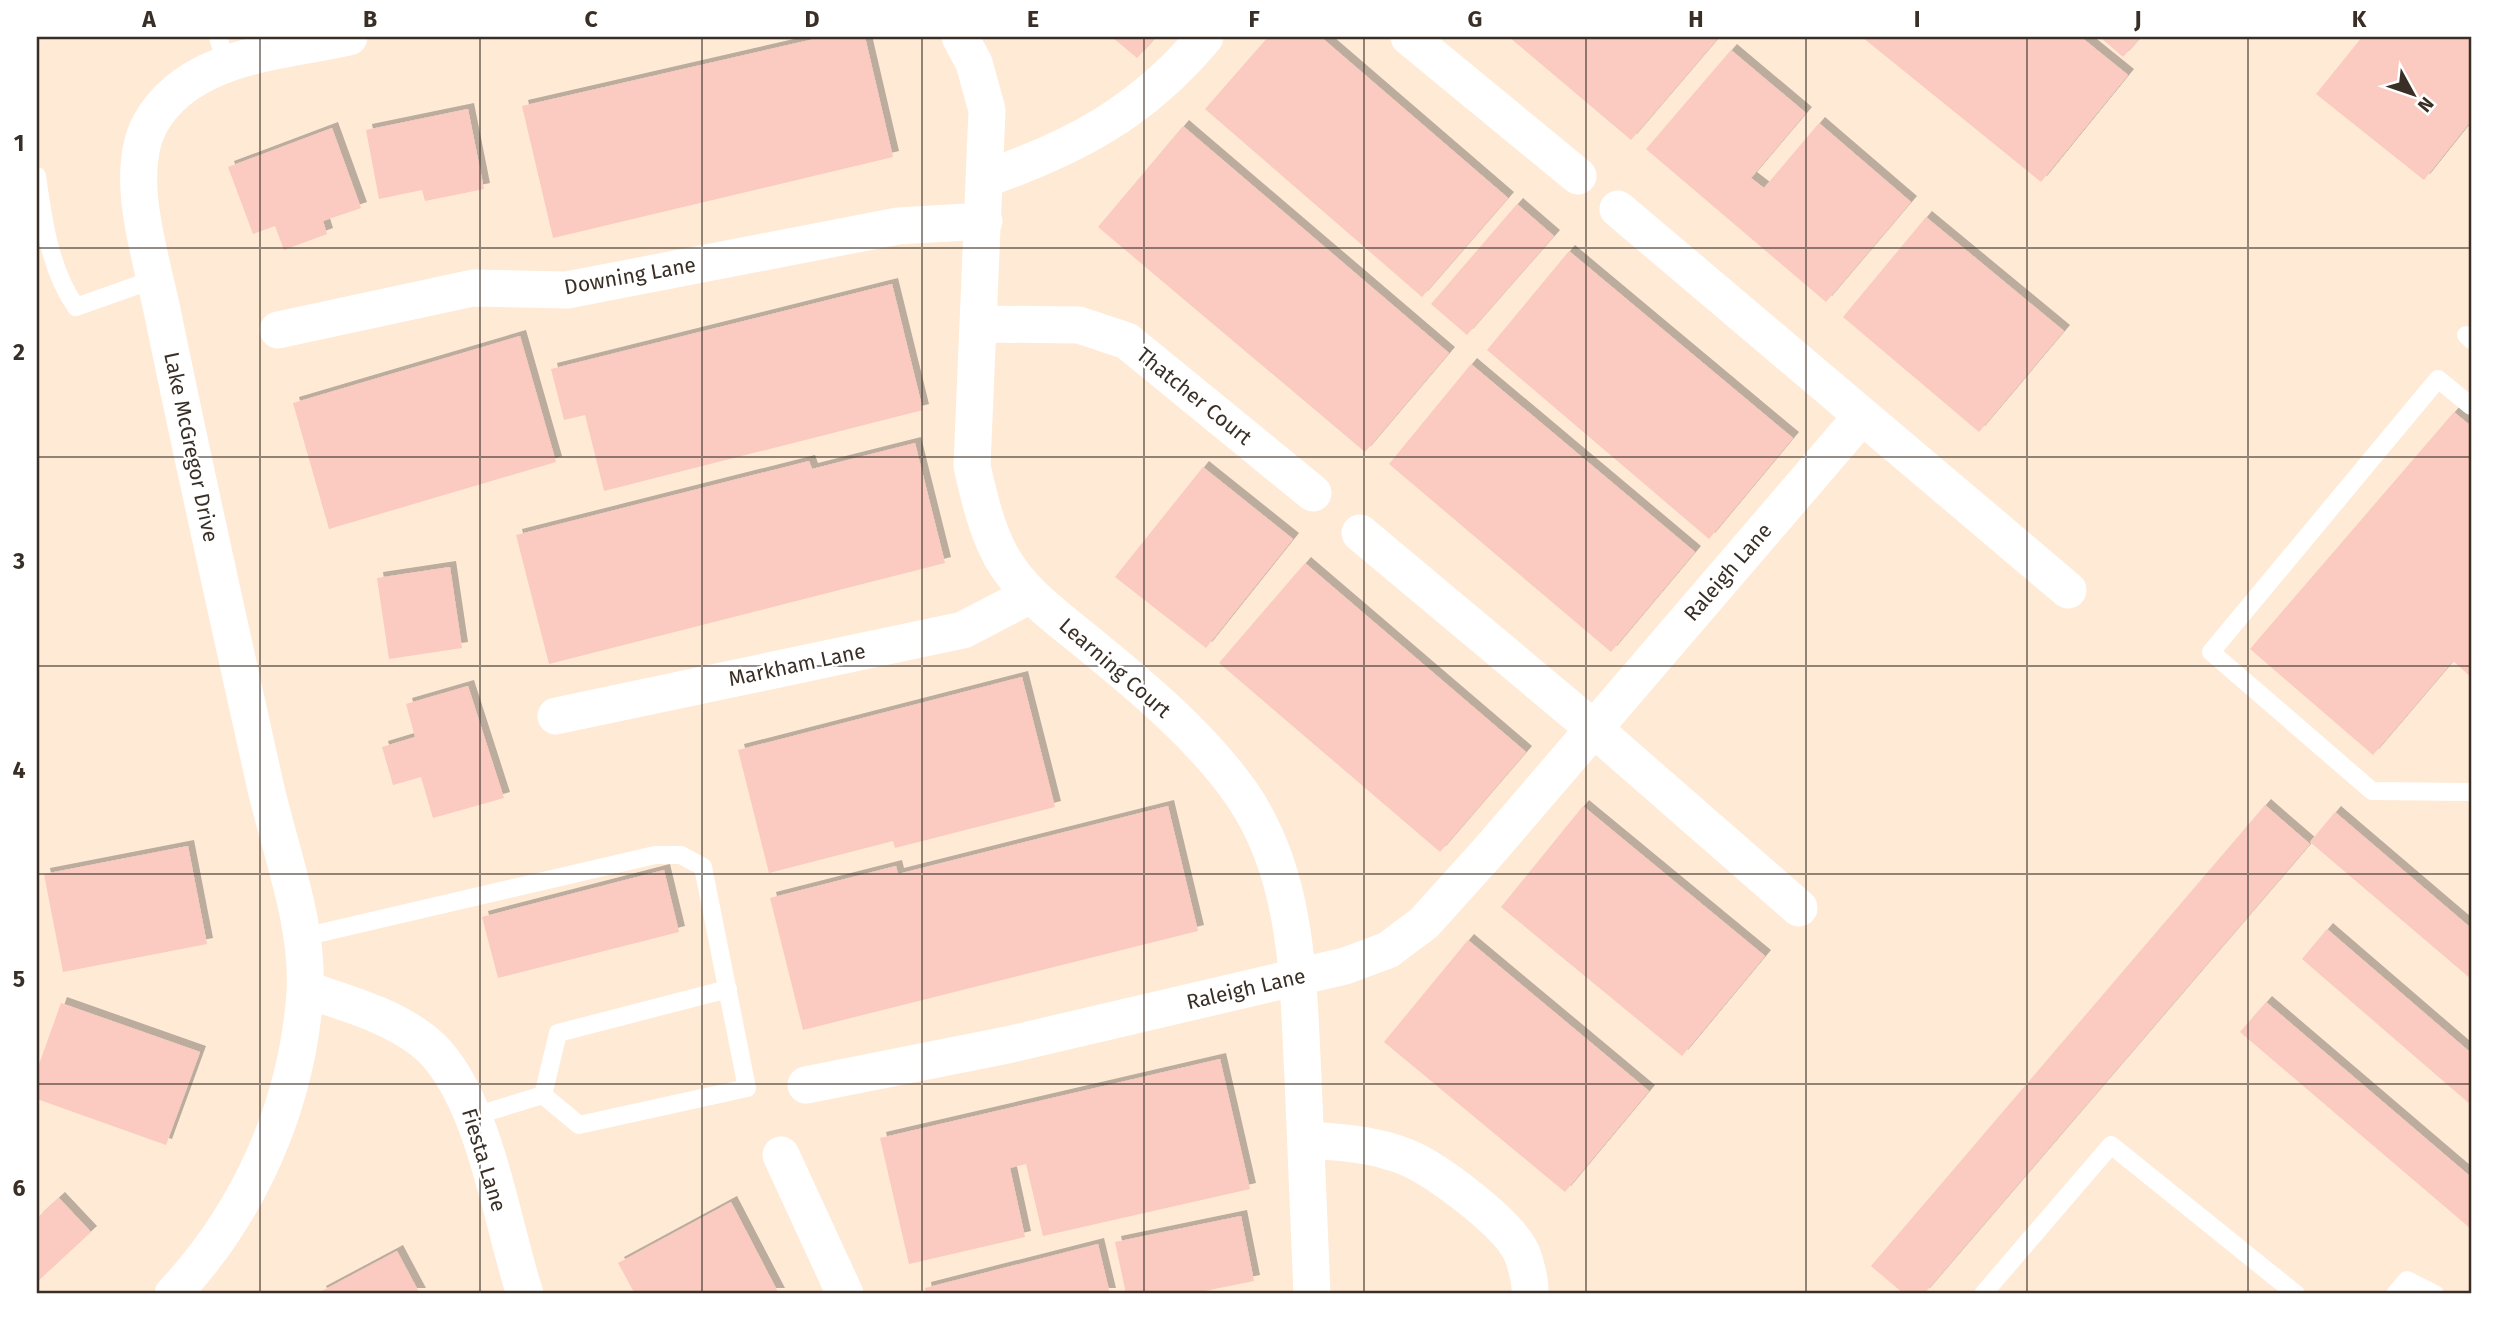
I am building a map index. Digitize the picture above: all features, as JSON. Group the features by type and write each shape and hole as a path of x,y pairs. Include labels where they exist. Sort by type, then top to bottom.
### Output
{"street":[{"name":"Lake McGregor Drive","path":"173,1294 220,1238 247,1196 267,1152 295,1055 305,989 303,937 270,807 155,279 137,171 149,126 179,87 222,50 349,37"},
{"name":"Learning Court","path":"960,37 974,63 987,110 972,466 982,510 1002,557 1030,595 1142,687 1211,756 1242,793 1265,836 1283,884 1298,977 1311,1294"},
{"path":"985,179 1080,141 1120,117 1156,89 1205,37"},
{"path":"1409,37 1578,176"},
{"path":"1618,209 2068,590"},
{"name":"Downing Lane","path":"278,330 473,288 567,290 898,226 984,221"},
{"name":"Thatcher Court","path":"979,324 1079,325 1127,341 1312,493"},
{"name":"Raleigh Lane","path":"806,1085 1007,1045 1345,967 1388,950 1423,923 1489,851 1862,416"},
{"path":"1360,533 1593,728 1799,908"},
{"name":"Markham Lane","path":"556,716 963,630 1030,595"},
{"name":"Fiesta Lane","path":"305,989 382,1016 423,1041 454,1073 474,1116 525,1294"},
{"path":"1306,1140 1373,1147 1408,1157 1449,1182 1487,1213 1519,1248 1530,1294"},
{"path":"781,1155 845,1294"}],"lane":[{"path":"37,176 53,254 65,291 76,307 155,279"},
{"path":"2471,406 2438,379 2211,652 2372,791 2471,792"},
{"path":"303,937 655,855 681,855 703,867 747,1088 579,1125 543,1095"},
{"path":"543,1095 558,1033 728,989"},
{"path":"474,1116 543,1095"},
{"path":"1983,1294 2111,1145 2296,1294"},
{"path":"2395,1294 2407,1280 2435,1294"}],"building":[{"path":"823,37 865,37 893,157 553,238 522,106"},
{"path":"1112,37 1156,37 1137,58"},
{"path":"1268,37 1321,37 1508,198 1422,297 1205,109"},
{"path":"1509,37 1719,37 1631,140"},
{"path":"1862,37 2081,37 2128,75 2041,182"},
{"path":"2100,37 2141,37 2123,57"},
{"path":"2362,37 2471,37 2471,121 2424,180 2316,94"},
{"path":"1731,50 1806,113 1751,178 1764,188 1819,123 1911,202 1826,302 1646,149"},
{"path":"468,109 484,189 425,201 422,190 379,199 366,130"},
{"path":"1183,126 1449,353 1365,452 1098,227"},
{"path":"332,128 361,208 323,221 327,234 284,250 275,226 253,234 228,167"},
{"path":"1517,204 1554,236 1467,335 1431,304"},
{"path":"1926,217 2064,331 1979,432 1843,317"},
{"path":"1569,251 1793,438 1709,539 1487,350"},
{"path":"892,284 923,410 604,491 585,415 564,420 551,369"},
{"path":"520,336 556,462 329,529 293,403"},
{"path":"1471,364 1695,552 1611,652 1389,464"},
{"path":"2454,412 2471,426 2471,677 2453,661 2373,755 2250,649"},
{"path":"915,443 945,563 549,664 516,535 809,461 812,469"},
{"path":"1203,467 1293,539 1206,648 1115,577"},
{"path":"1305,563 1526,752 1440,852 1219,663"},
{"path":"450,567 462,648 389,659 377,578"},
{"path":"1022,677 1055,807 895,848 893,841 769,873 738,750"},
{"path":"468,686 504,798 433,818 421,777 393,785 382,747 415,737 406,704"},
{"path":"2265,805 2310,844 1924,1294 1904,1294 1871,1266"},
{"path":"1168,806 1198,931 803,1030 770,898 896,866 898,874"},
{"path":"1583,806 1765,956 1682,1056 1501,907"},
{"path":"2335,812 2471,928 2471,979 2310,842"},
{"path":"188,846 207,944 63,972 44,874"},
{"path":"664,870 679,932 498,978 482,917"},
{"path":"2327,929 2471,1053 2471,1105 2302,959"},
{"path":"1468,940 1649,1091 1565,1192 1384,1042"},
{"path":"2266,1002 2471,1177 2471,1229 2240,1032"},
{"path":"61,1003 200,1052 166,1145 37,1099 37,1070"},
{"path":"1220,1059 1250,1189 1043,1236 1026,1164 1010,1168 1025,1237 909,1264 880,1138"},
{"path":"59,1198 91,1232 37,1282 37,1218"},
{"path":"731,1202 779,1294 635,1294 618,1263"},
{"path":"1241,1216 1254,1281 1190,1294 1126,1294 1115,1242"},
{"path":"1098,1244 1110,1294 926,1294 925,1288"},
{"path":"397,1251 420,1294 321,1294 320,1292"}]}
